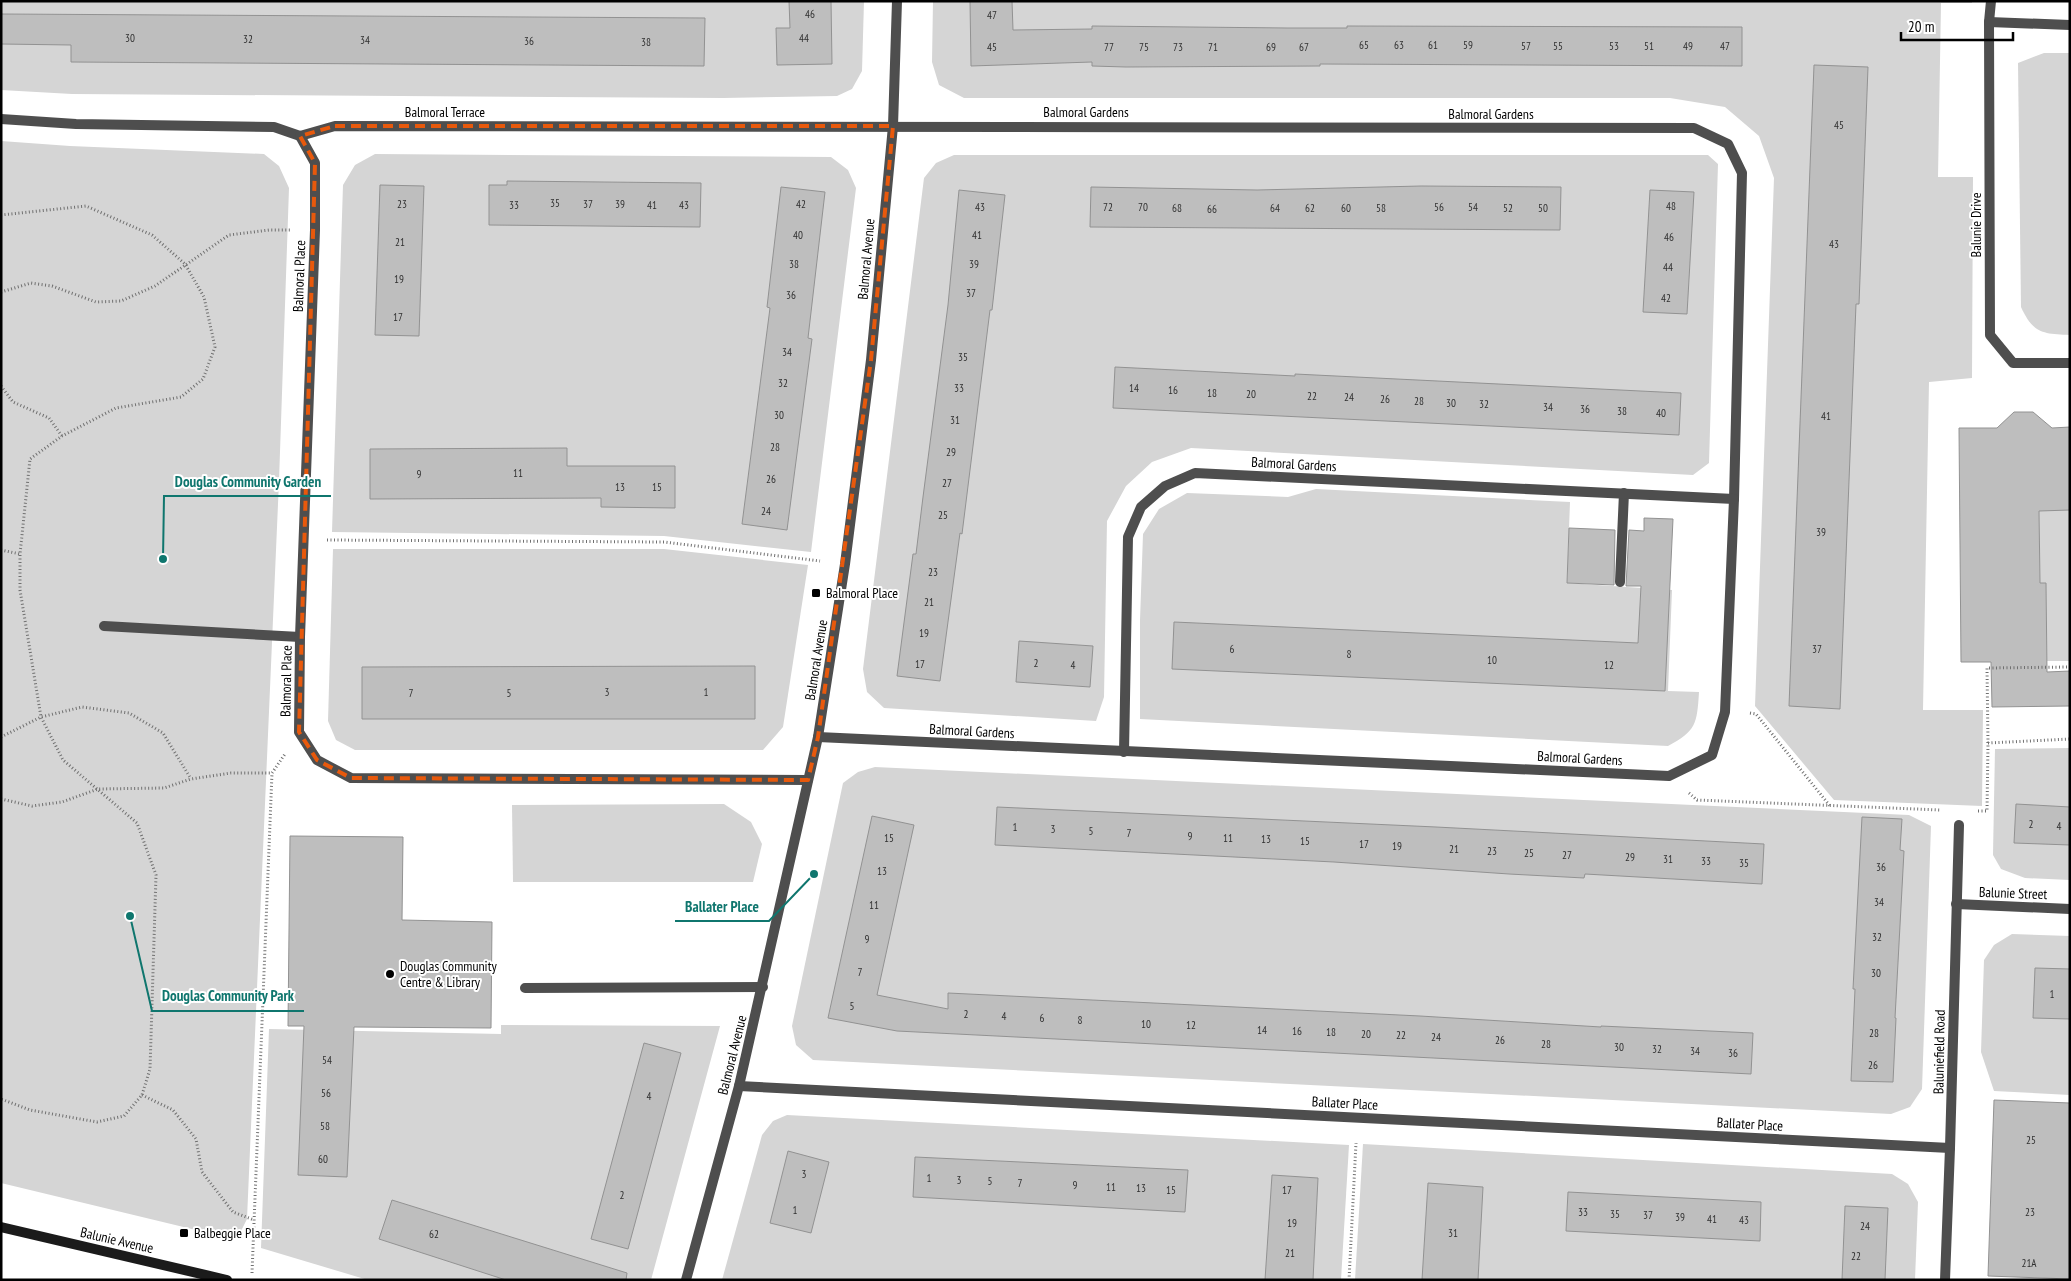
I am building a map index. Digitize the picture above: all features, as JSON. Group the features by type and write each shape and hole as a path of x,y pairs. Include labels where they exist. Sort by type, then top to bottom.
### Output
{"street":[{"name":"Balmoral Avenue","path":"686,1280 739,1086 818,737 845,564 870,360 893,126 898,1"},
{"name":"Balunie Drive","path":"1991,1 1988,22 1990,335 2013,363 2070,363"},
{"path":"1988,22 2070,25"},
{"path":"1,119 76,124 274,127 300,136"},
{"name":"Balmoral Terrace","path":"300,136 336,126 893,126"},
{"name":"Balmoral Gardens","path":"818,737 1669,776 1712,755 1725,712 1734,499 1742,173 1728,144 1694,128 893,126"},
{"name":"Balmoral Place","path":"300,136 316,163 300,637 299,732 317,760 351,778 808,780"},
{"name":"Balmoral Gardens","path":"1124,752 1128,537 1141,507 1165,486 1195,472 1734,499"},
{"path":"1620,582 1624,493"},
{"path":"104,626 300,637"},
{"name":"Baluniefield Road","path":"1945,1280 1958,824"},
{"name":"Balunie Street","path":"1956,904 2070,908"},
{"path":"525,988 763,986"},
{"name":"Ballater Place","path":"739,1086 1950,1148"},
{"name":"Balunie Avenue","path":"1,1227 227,1280"}],"path":[{"path":"1,292 31,283 52,286 96,302 121,301 154,286 229,235 269,230 315,230"},
{"path":"1,386 13,402 49,418 62,436"},
{"path":"304,540 664,542 845,564"},
{"path":"1,550 20,554"},
{"path":"1978,811 1987,812 1988,668 2070,667"},
{"path":"1,737 41,717 82,707 129,713 163,733 191,779"},
{"path":"1725,712 1756,714 1830,806"},
{"path":"252,1280 272,774 299,732"},
{"path":"1988,743 2070,739"},
{"path":"1,799 32,806 62,802 98,789 164,788 191,779 231,773 272,774"},
{"path":"1669,776 1697,800 1948,810"},
{"path":"142,1095 173,1110 196,1138 202,1172 234,1212 254,1220"},
{"path":"1349,1280 1358,1117"}],"highlighted area":[{"path":"335,126 893,126 871,360 818,737 808,780 351,778 317,760 299,732 315,163 300,136"}],"shaded area":[{"path":"1,1 864,1 862,71 852,89 837,96 723,98 72,94 1,90"},
{"path":"933,1 1972,1 1972,3 1941,3 1938,177 1973,177 1972,378 1929,382 1923,710 1983,710 1982,806 1834,800 1755,706 1774,178 1759,136 1725,107 1670,98 964,98 939,85 932,62"},
{"path":"2044,53 2070,53 2070,335 2045,333 2034,327 2025,316 2021,307 2018,63"},
{"path":"1,141 70,146 264,154 279,166 289,188 279,481 247,1219 241,1231 225,1237 1,1183"},
{"path":"375,154 831,157 848,170 856,188 811,552 664,536 332,532 343,185 355,165"},
{"path":"954,155 1708,155 1718,164 1709,463 1693,475 1191,448 1152,462 1126,486 1107,521 1104,697 1096,721 884,708 867,692 863,669 924,178 936,163"},
{"path":"1316,489 1570,502 1567,583 1672,590 1668,691 1699,692 1696,719 1690,731 1668,746 1140,719 1140,620 1143,534 1159,509 1187,493 1288,497"},
{"path":"2039,510 2070,510 2070,661 2047,661 2046,584 2040,583"},
{"path":"333,549 664,549 808,565 783,727 763,750 355,750 336,740 328,721"},
{"path":"2070,748 2070,880 2025,878 2001,869 1993,855 1995,749"},
{"path":"875,767 1909,815 1931,826 1922,1089 1910,1107 1891,1114 813,1060 796,1045 792,1026 843,783 858,772"},
{"path":"724,804 751,822 762,844 753,882 513,882 512,805"},
{"path":"2012,934 2070,936 2070,1095 1994,1091 1981,1052 1984,960 1994,945"},
{"path":"501,1025 720,1026 651,1280 368,1280 261,1248 269,1029 501,1034"},
{"path":"787,1115 1349,1145 1341,1280 722,1280 762,1135 773,1121"},
{"path":"1363,1144 1892,1174 1908,1184 1918,1202 1915,1280 1355,1280"}],"building":[{"path":"789,1 831,1 832,64 777,65 776,28 790,28"},
{"path":"970,1 1012,1 1013,30 1092,29 1092,26 1287,28 1347,28 1347,26 1742,27 1742,66 1320,64 1320,66 1126,67 1092,66 1092,62 971,66"},
{"path":"1,14 705,18 704,66 71,62 71,45 1,44"},
{"path":"1814,65 1868,67 1859,304 1856,304 1840,709 1789,706"},
{"path":"507,181 701,183 700,227 489,225 489,185 507,185"},
{"path":"380,185 424,186 419,336 375,335"},
{"path":"1421,186 1561,187 1560,230 1090,227 1091,187 1257,190"},
{"path":"781,187 825,192 808,338 812,339 787,530 742,524 770,308 767,307"},
{"path":"959,190 1005,195 992,310 990,310 962,534 960,533 940,681 897,676 913,554 916,554 948,305"},
{"path":"1650,190 1694,192 1687,314 1643,312"},
{"path":"1115,367 1681,393 1679,435 1113,408"},
{"path":"2014,412 2033,412 2052,428 2070,427 2070,510 2039,511 2040,583 2046,583 2047,672 2070,671 2070,706 1992,707 1991,662 1961,662 1959,428 1997,428"},
{"path":"567,448 567,466 675,466 675,508 601,507 601,498 370,499 370,449"},
{"path":"1644,518 1673,519 1665,691 1172,669 1174,622 1638,643 1641,586 1626,586 1629,530 1644,531"},
{"path":"1569,528 1615,530 1614,585 1567,583"},
{"path":"1019,641 1093,646 1090,687 1016,682"},
{"path":"755,666 755,719 362,719 362,667"},
{"path":"2016,804 2070,807 2070,845 2014,843"},
{"path":"997,807 1764,844 1762,884 1585,874 1584,878 1334,862 995,845"},
{"path":"872,816 914,825 877,995 948,1009 948,993 1420,1016 1601,1027 1753,1033 1751,1074 897,1031 828,1018"},
{"path":"1862,817 1902,819 1900,850 1904,851 1893,1082 1851,1081 1855,989 1853,989"},
{"name":"Douglas Community Centre & Library","path":"290,836 403,837 402,920 492,922 491,1028 354,1027 347,1177 298,1175 304,1026 288,1026"},
{"path":"2035,968 2070,969 2070,1019 2033,1018"},
{"path":"644,1043 681,1053 628,1249 591,1239"},
{"path":"1994,1100 2070,1103 2070,1279 1988,1276"},
{"path":"788,1151 829,1162 811,1233 770,1223"},
{"path":"915,1157 1188,1170 1185,1212 913,1197"},
{"path":"1272,1175 1318,1178 1313,1280 1265,1280"},
{"path":"1428,1183 1483,1187 1478,1280 1422,1280"},
{"path":"1568,1192 1761,1202 1760,1241 1566,1231"},
{"path":"392,1200 627,1273 626,1280 506,1280 379,1239"},
{"path":"1845,1206 1888,1208 1885,1280 1842,1280"}],"place":[{"name":"Douglas Community Garden","path":"163,559"},
{"name":"Balmoral Place","path":"816,593"},
{"name":"Ballater Place","path":"814,874"},
{"name":"Douglas Community Park","path":"130,916"},
{"name":"Douglas Community Centre & Library","path":"390,974"},
{"name":"Balbeggie Place","path":"184,1233"}]}
